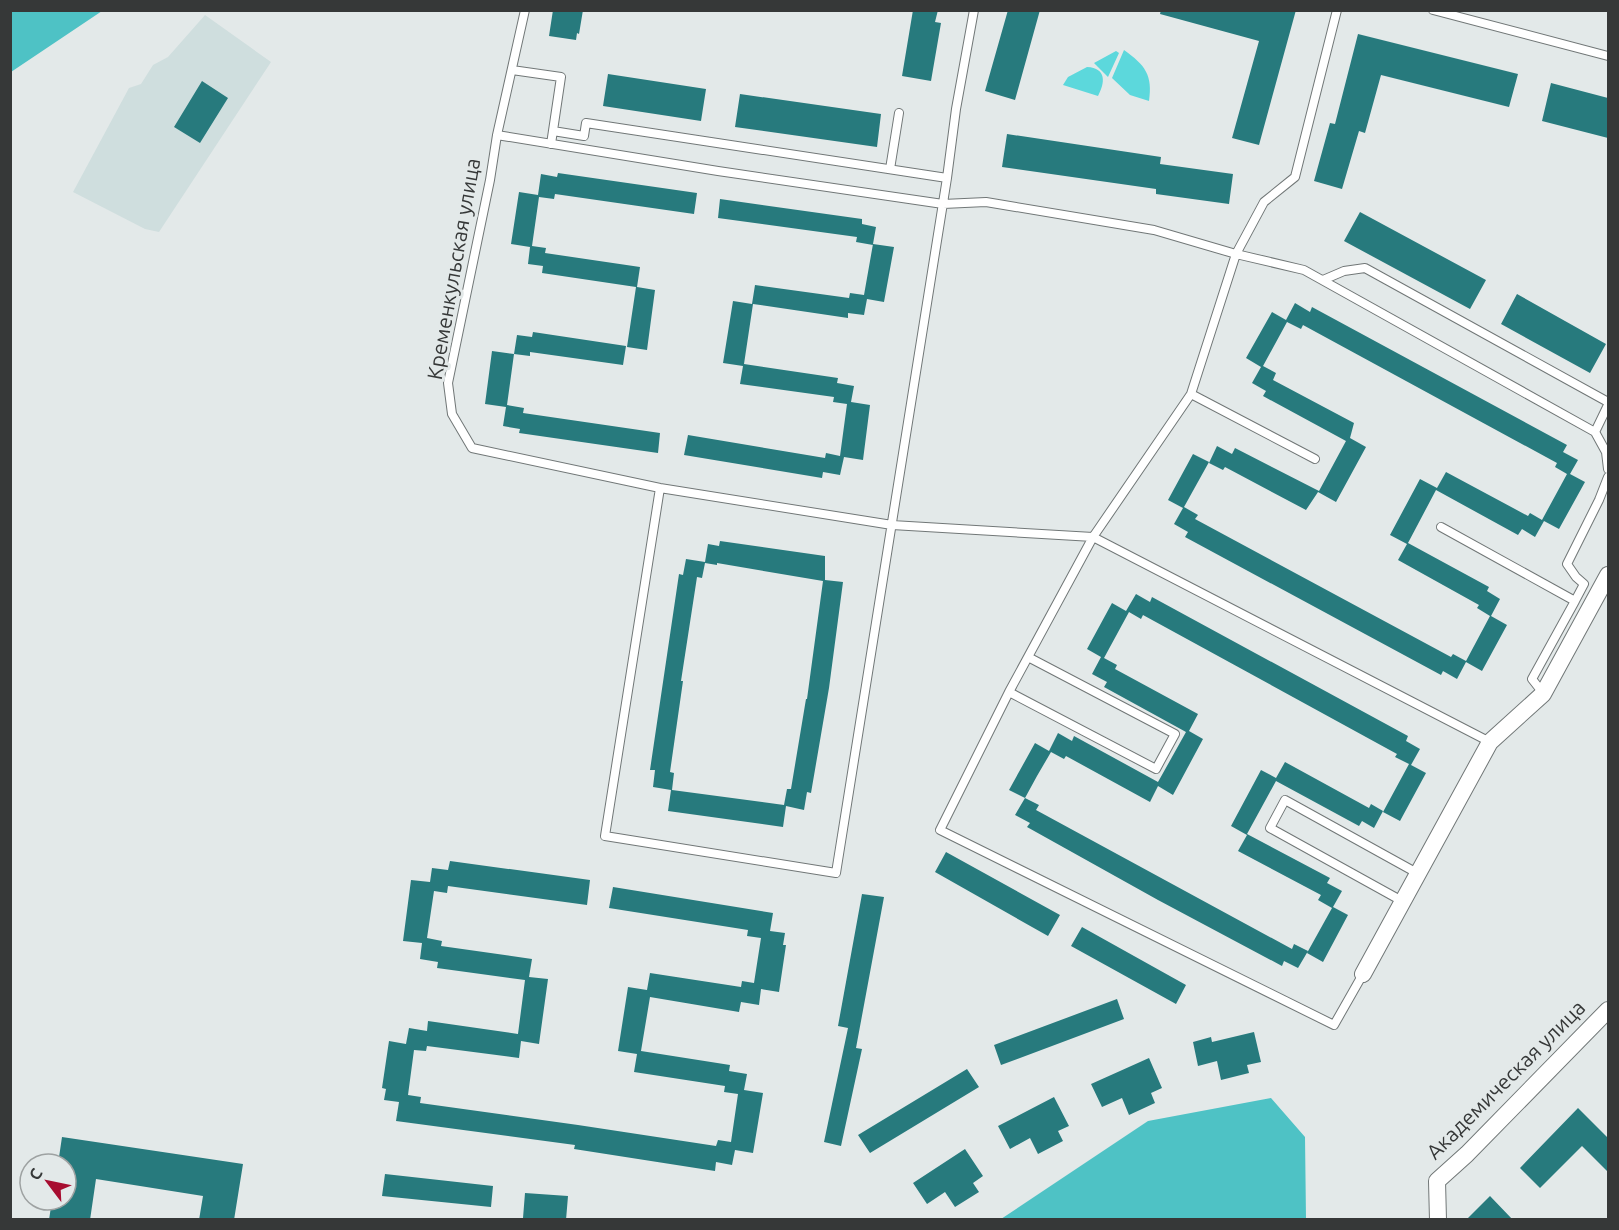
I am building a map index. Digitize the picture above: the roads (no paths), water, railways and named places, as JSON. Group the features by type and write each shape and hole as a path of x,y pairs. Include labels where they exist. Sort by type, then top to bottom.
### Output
{"street":[{"path":"1363,974 1490,742 1543,694 1608,575"},
{"name":"Академическая улица","path":"1438,1220 1437,1180 1467,1154 1608,1010"}],"lane":[{"name":"Кременкульская улица","path":"525,10 496,135 490,180 448,383 452,414 472,448 660,488 892,525 1093,537"},
{"path":"660,488 605,836 836,873 943,204 956,109 974,10"},
{"path":"1337,10 1295,177 1264,202 1236,254 1191,394 1093,537 1009,692 940,830 1334,1025 1363,974"},
{"path":"1433,10 1608,56"},
{"path":"512,70 561,77 551,144"},
{"path":"890,169 899,113"},
{"path":"553,131 584,136 586,123 947,178"},
{"path":"496,135 943,204 987,202 1154,230 1236,254 1304,270 1595,432 1606,452 1608,468"},
{"path":"1323,280 1344,271 1365,268 1608,406 1595,432"},
{"path":"1191,394 1315,459"},
{"path":"1543,694 1532,680 1584,584 1567,564 1608,477"},
{"path":"1441,526 1575,601"},
{"path":"1093,537 1490,742"},
{"path":"1009,692 1156,769 1175,734 1028,657"},
{"path":"1402,901 1270,828 1285,800 1417,873"}]}
